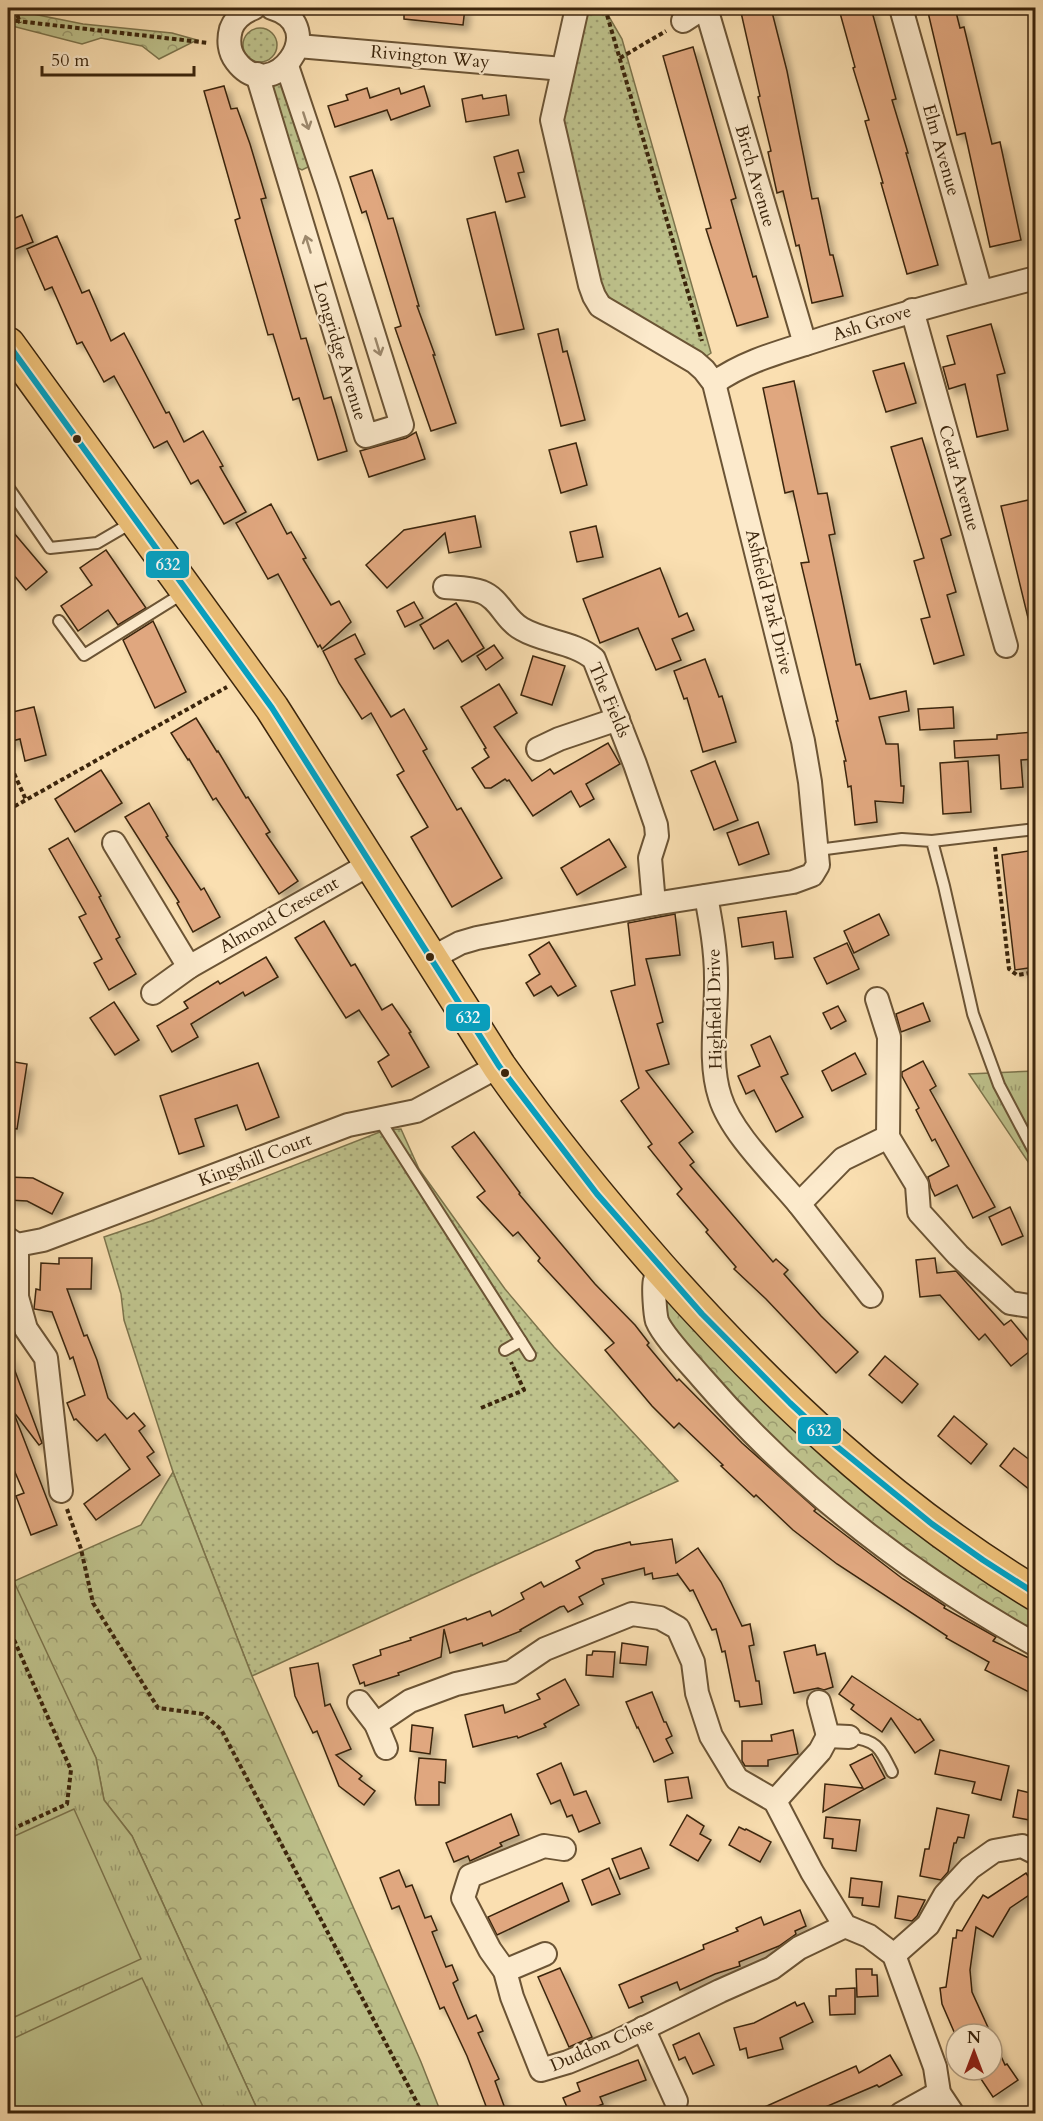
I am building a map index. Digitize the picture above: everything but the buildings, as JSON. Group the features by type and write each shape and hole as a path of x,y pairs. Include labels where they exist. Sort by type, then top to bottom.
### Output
{"highway":[{"path":"8,344 272,708 499,1066 570,1162 727,1342 796,1412 867,1474 940,1532 1035,1594"}],"street":[{"path":"577,8 552,120 594,296 606,310 694,362 714,383"},
{"name":"Birch Avenue","path":"683,21 704,8 805,344"},
{"name":"Elm Avenue","path":"901,8 981,292"},
{"path":"249,9 238,18 232,27 230,47 233,57 247,71 268,75 287,66 298,46 295,27 280,9"},
{"name":"Rivington Way","path":"298,46 563,69"},
{"name":"Longridge Avenue","path":"257,74 366,436 402,425 328,188 287,66"},
{"path":"295,198 328,188"},
{"name":"Ash Grove","path":"714,383 752,361 912,310 1035,278"},
{"path":"330,318 366,308"},
{"name":"Cedar Avenue","path":"912,310 1006,646"},
{"name":"Ashfield Park Drive","path":"430,959 460,943 477,938 654,904 804,879 816,870 818,850 803,741 714,383"},
{"name":"The Fields","path":"445,587 481,592 496,603 506,617 522,629 590,655 596,663 658,832 650,858 654,904"},
{"path":"538,749 559,739 618,719"},
{"path":"114,843 189,967"},
{"name":"Almond Crescent","path":"153,993 189,967 370,864"},
{"name":"Highfield Drive","path":"706,896 715,955 717,1017 714,1065 720,1096 731,1121 871,1296"},
{"path":"876,999 889,1037 888,1137 917,1185 919,1212 958,1255 1010,1303 1035,1307"},
{"name":"Kingshill Court","path":"12,1242 43,1240 348,1125 416,1111 499,1066"},
{"path":"799,1204 843,1159 888,1137"},
{"path":"12,1242 17,1298 26,1329 46,1358 61,1491"},
{"path":"660,1267 654,1281 657,1321 722,1402 766,1448 836,1510 908,1564 984,1616 1035,1645"},
{"path":"376,1725 410,1701 456,1684 511,1672 545,1649 632,1614 660,1618 678,1628 693,1662 696,1693 711,1736 737,1779 776,1801 812,1872 845,1926 869,1936 894,1955 935,2067 939,2093 953,2114"},
{"path":"359,1702 376,1725 386,1748"},
{"path":"776,1801 820,1751 838,1736 819,1702"},
{"name":"Duddon Close","path":"564,1849 544,1846 470,1876 463,1898 490,1950 505,1971 512,1997 542,2070 568,2062 772,1968 799,1948 845,1926"},
{"path":"894,1955 928,1924 945,1895 970,1868 986,1856 994,1851 1022,1846 1035,1853"},
{"path":"505,1971 545,1954"},
{"path":"643,2028 684,2103"},
{"path":"901,2114 939,2093"}],"lane":[{"path":"8,488 50,548 97,543 136,520"},
{"path":"59,621 84,655 187,590"},
{"path":"818,850 902,839 932,841 1035,830"},
{"path":"932,841 973,1014 999,1085 1035,1155"},
{"path":"379,1119 530,1354"},
{"path":"505,1350 521,1341"},
{"path":"838,1736 864,1738 872,1742 880,1750 892,1772"}],"path":[{"path":"15,8 20,22"},
{"path":"605,8 714,383"},
{"path":"8,20 197,40 230,47"},
{"path":"620,58 683,21"},
{"path":"8,810 248,675"},
{"path":"8,760 26,800"},
{"path":"994,834 1009,969 1017,975 1035,972"},
{"path":"481,1408 524,1390 505,1350"},
{"path":"61,1491 81,1549 93,1603 158,1708 203,1714 221,1728 423,2114"},
{"path":"8,1626 38,1700 71,1770 67,1804 8,1831"}],"green space":[{"path":"583,8 604,8 622,39 711,353 702,359 613,305 598,287 559,107"},
{"path":"8,9 83,24 172,33 197,40 159,59 142,46 101,38 82,44 8,25"},
{"path":"260,28 272,33 277,45 272,57 260,62 248,57 243,45 248,33"},
{"path":"273,81 286,82 310,166 302,170 296,167 269,89"},
{"path":"1035,1071 1035,1172 969,1074"},
{"path":"401,1129 419,1169 505,1289 554,1347 678,1481 252,1676 173,1472 124,1320 121,1294 104,1237 385,1130"},
{"path":"660,1267 727,1342 1035,1594 1035,1645 836,1510 657,1321"},
{"path":"173,1472 252,1676 421,2062 441,2113 259,2113 132,1836 104,1800 96,1758 12,1582 141,1525"},
{"path":"8,1569 96,1758 104,1800 132,1836 259,2113 8,2113"},
{"path":"74,1809 141,1959 8,2020 8,1839"},
{"path":"142,1978 206,2113 8,2113 8,2041"}],"transit line":[{"name":"632","path":"8,344 272,708 499,1066 597,1194 702,1314 835,1445 932,1524 1036,1594"}]}
